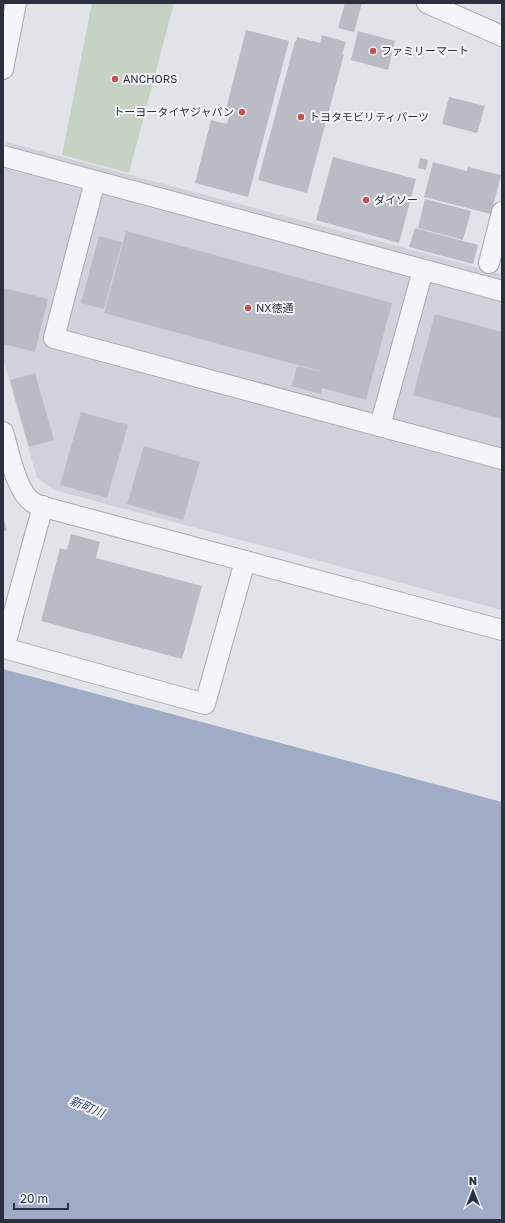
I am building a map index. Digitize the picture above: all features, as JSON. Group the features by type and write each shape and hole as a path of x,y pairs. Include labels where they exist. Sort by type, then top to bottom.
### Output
{"street":[{"path":"3,69 16,3"},
{"path":"427,3 502,36"},
{"path":"3,156 502,292"},
{"path":"95,181 54,338 502,459"},
{"path":"488,263 502,212"},
{"path":"380,426 423,270"},
{"path":"3,432 16,476 22,490 34,503 502,630"},
{"path":"43,506 4,648 205,704 245,561"}],"shaded area":[{"path":"7,142 502,274 502,610 54,490 37,478 3,358 3,165"}],"green space":[{"name":"ANCHORS","path":"92,3 174,3 129,173 62,155"}],"water":[{"name":"新町川","path":"3,669 502,802 502,1220 3,1220"}],"building":[{"path":"345,3 362,3 354,32 338,28"},
{"path":"246,30 289,41 248,197 195,183 211,120 227,124 230,114 225,113"},
{"path":"358,31 395,41 388,70 351,60"},
{"path":"322,35 346,42 307,193 258,180 295,41 296,42 297,37 320,43"},
{"path":"449,97 485,106 477,133 442,124"},
{"path":"333,157 416,179 399,243 316,220"},
{"path":"420,158 428,160 426,170 418,168"},
{"path":"433,162 467,171 468,167 501,175 491,214 424,197"},
{"path":"425,199 471,211 463,240 418,228"},
{"path":"415,228 478,245 473,264 409,247"},
{"path":"126,231 392,303 366,400 322,388 321,394 292,386 297,366 327,373 104,313"},
{"path":"99,236 122,242 104,309 81,303"},
{"path":"3,288 48,299 35,352 3,344"},
{"path":"435,314 502,332 502,419 413,395"},
{"path":"35,373 54,440 29,447 10,380"},
{"path":"81,412 128,425 107,498 60,485"},
{"path":"144,446 200,462 183,520 127,504"},
{"path":"3,517 7,530 3,532"},
{"path":"71,534 100,542 96,558 202,586 182,659 41,621 60,548 67,550"}],"place":[{"name":"ファミリーマート","path":"373,51"},
{"name":"ANCHORS","path":"115,79"},
{"name":"トーヨータイヤジャパン","path":"242,112"},
{"name":"トヨタモビリティパーツ","path":"301,117"},
{"name":"ダイソー","path":"366,200"},
{"name":"NX徳通","path":"248,308"}]}
